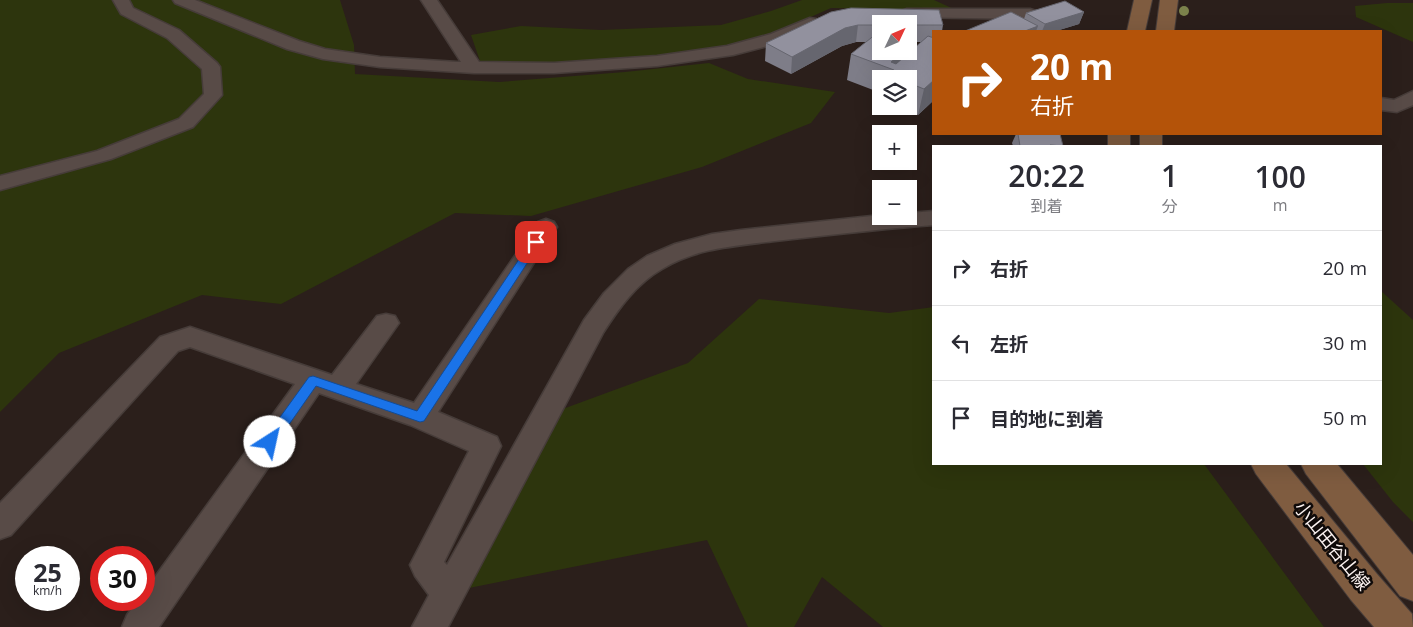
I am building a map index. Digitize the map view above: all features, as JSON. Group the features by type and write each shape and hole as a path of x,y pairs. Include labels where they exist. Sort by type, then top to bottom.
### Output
{"main road":[{"path":"1136,30 1143,0"},
{"path":"1165,30 1169,0"},
{"name":"小山田谷山線","path":"1268,465 1399,627"},
{"path":"1318,465 1413,583"}],"street":[{"path":"0,183 104,155 186,123 213,95 211,67 173,34 127,11 121,0"},
{"path":"181,0 293,45 323,54 380,62 474,68 554,68 658,61 727,51 777,38 822,18"},
{"path":"429,0 474,68"},
{"path":"889,13 948,15 1037,13 973,12 903,0"},
{"path":"1382,104 1397,106 1413,97"},
{"path":"429,627 592,327 622,288 638,273 654,262 676,251 706,242 830,226 932,218"},
{"path":"420,417 546,226"},
{"path":"139,627 325,385 386,323"},
{"path":"0,525 169,344 190,337 420,417 487,446 426,565 449,593"}],"green space":[{"path":"0,0 340,0 354,45 355,74 499,82 709,63 748,79 835,92 811,123 702,167 531,216 455,213 281,304 202,295 59,353 0,412"},
{"path":"802,0 934,0 956,10 831,8 779,31 745,53 645,57 531,71 481,64 471,35 521,26 601,30 721,25"},
{"path":"1413,3 1413,42 1356,17 1355,6"},
{"path":"1382,292 1413,320 1413,522 1393,502 1364,465 1382,465"},
{"path":"759,299 889,313 932,307 932,465 1205,465 1324,627 883,627 822,577 794,627 748,627 707,540 459,590 560,410 688,363"}],"building":[{"path":"1065,1 1084,12 1045,24 1026,13"},
{"path":"851,8 939,10 943,25 918,25 918,15 872,15 872,25 858,25 845,28 792,57 766,43 831,12"},
{"path":"1011,12 1038,26 1028,30 967,30"},
{"path":"928,36 932,37 932,82 924,89 917,86 917,70 894,70 851,54 872,37 872,60 893,60 891,62 896,64 901,60 918,60 918,45"},
{"path":"1018,135 1060,135 1063,145 1050,145 1020,145"}],"route":[{"path":"270,442 313,380 420,417 536,242"}]}
